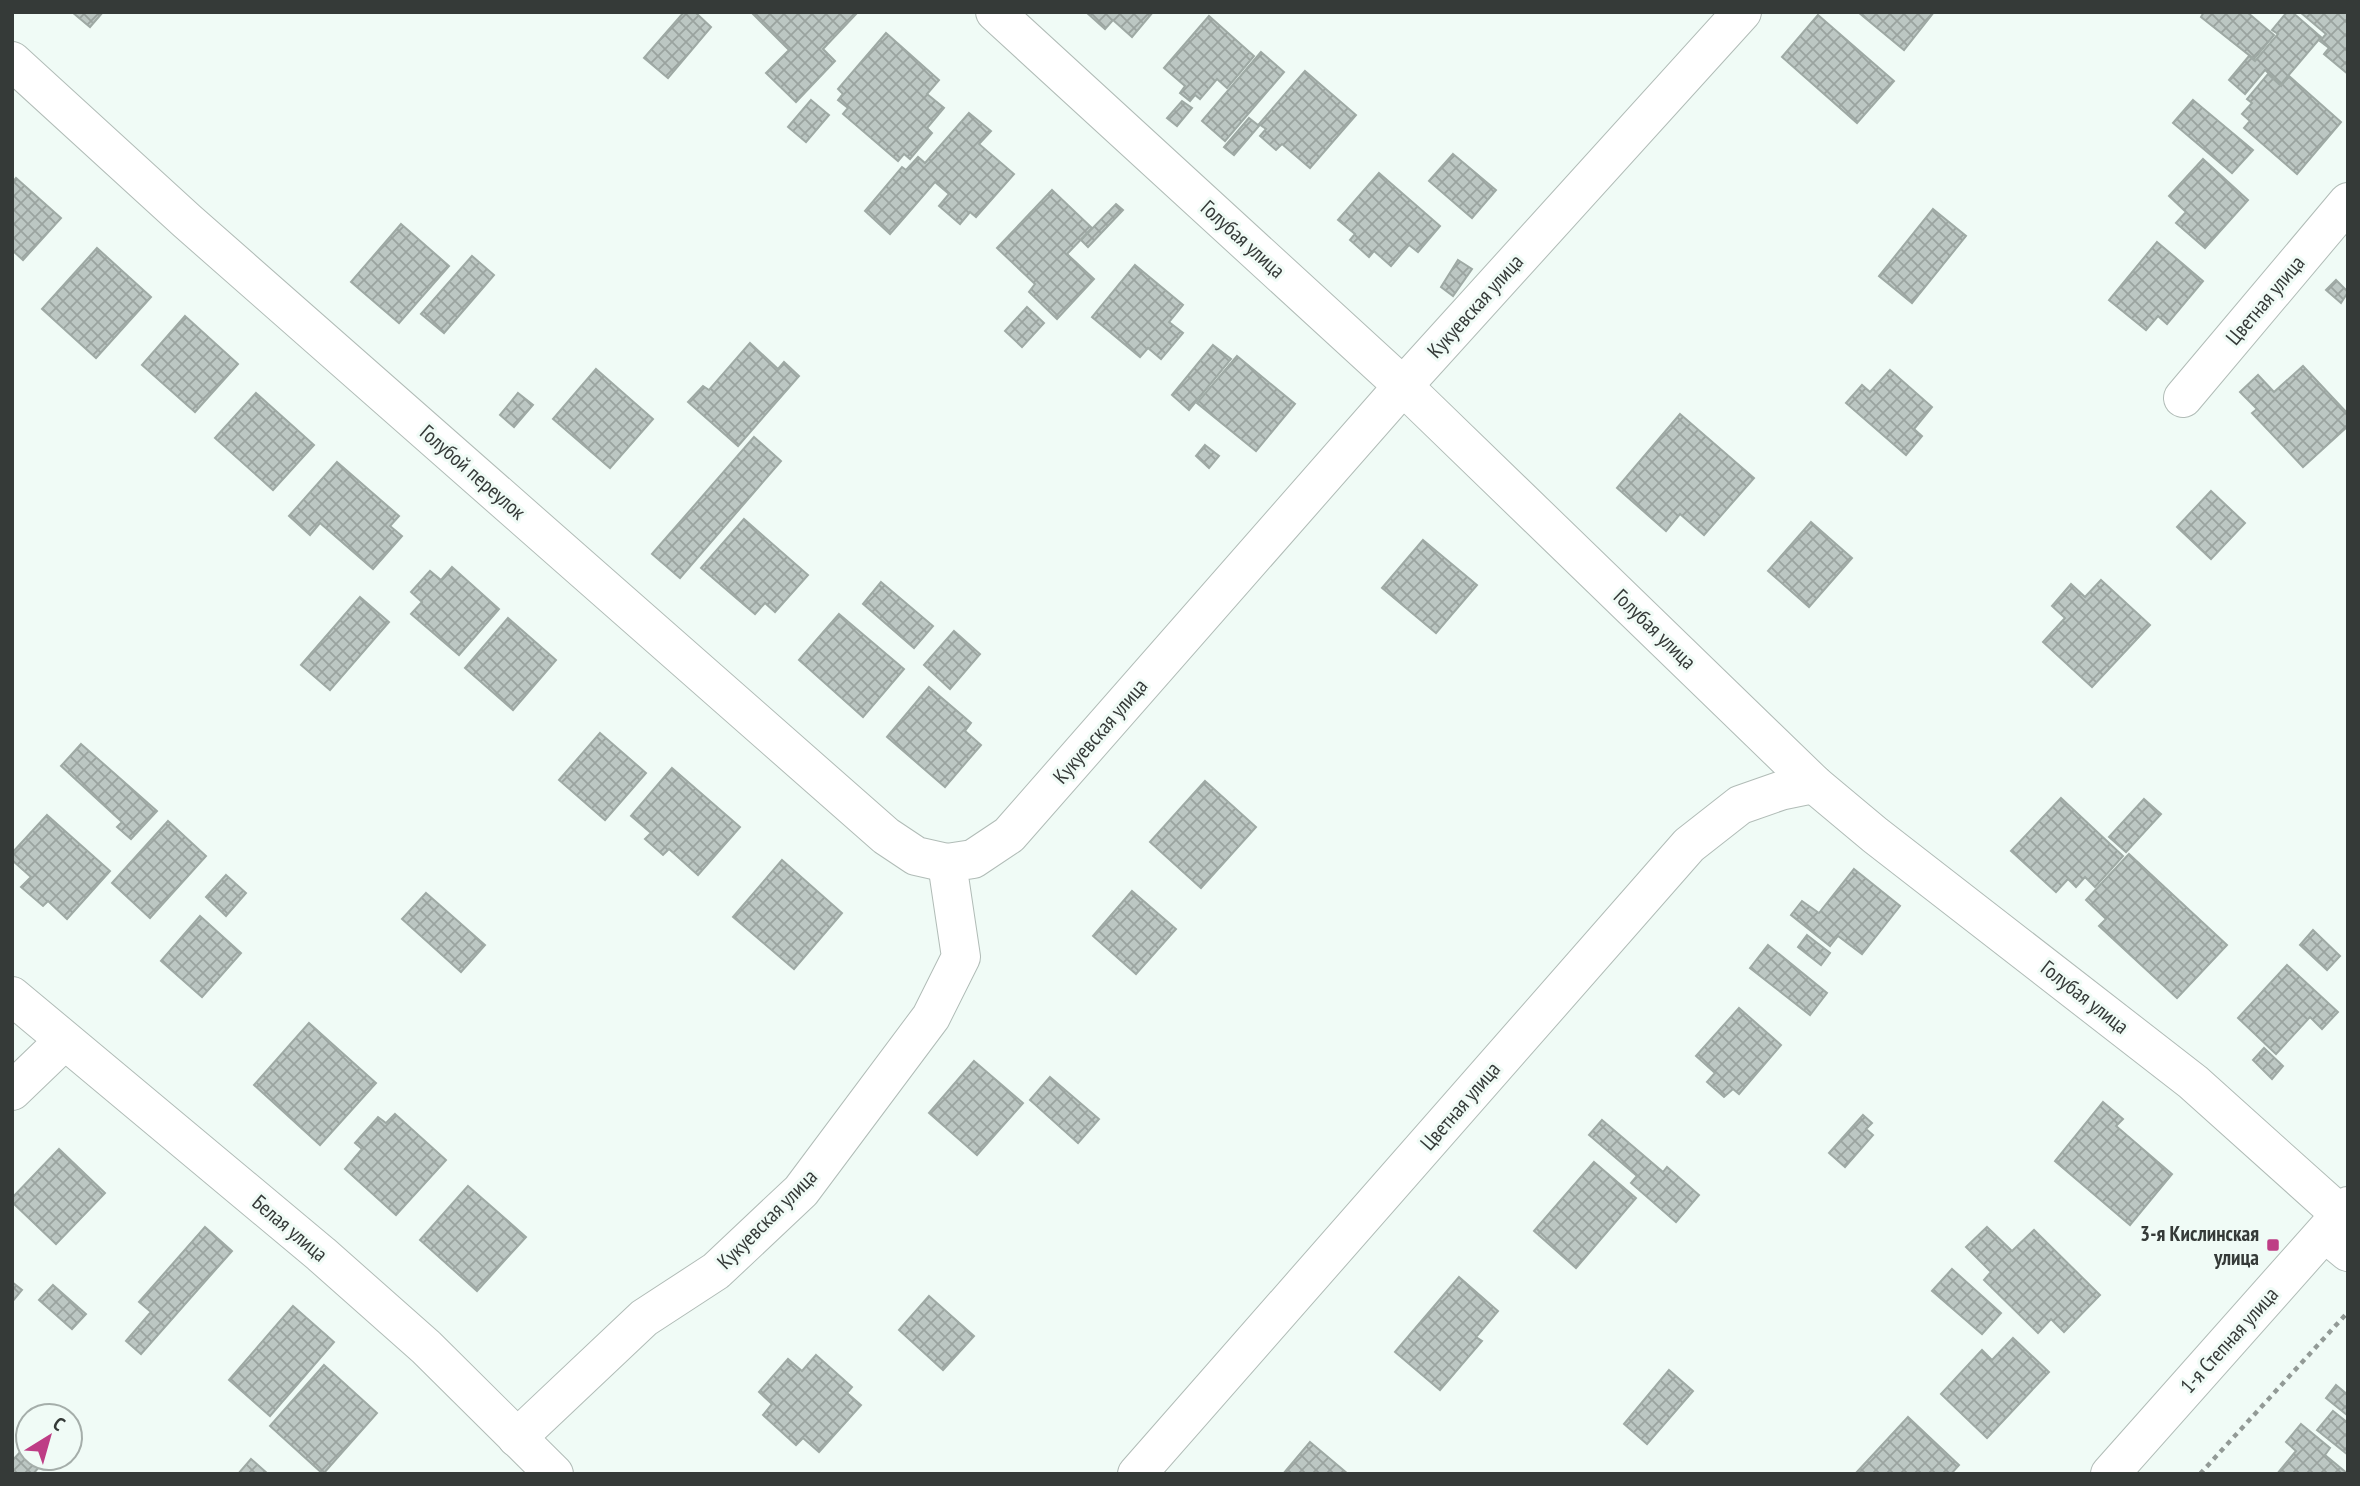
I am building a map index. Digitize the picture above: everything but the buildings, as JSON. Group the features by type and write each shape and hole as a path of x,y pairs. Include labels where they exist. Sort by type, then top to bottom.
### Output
{"street":[{"name":"Голубая улица","path":"995,12 1403,386 1814,784 1875,835 2193,1082 2340,1226"},
{"name":"Кукуевская улица","path":"517,1438 644,1318 716,1271 801,1191 931,1017 961,957 947,863 972,859 1009,835 1403,386 1742,12"},
{"name":"Голубой переулок","path":"12,61 187,221 886,836 916,856 947,863"},
{"name":"Цветная улица","path":"2183,398 2348,202"},
{"name":"Цветная улица","path":"1137,1474 1689,845 1741,805 1780,790 1814,784"},
{"name":"Белая улица","path":"12,996 340,1271 426,1347 552,1473"},
{"path":"12,1091 64,1041"},
{"name":"1-я Степная улица","path":"2110,1474 2340,1226"}],"path":[{"path":"2200,1474 2348,1312"}],"place":[{"name":"3-я Кислинская улица","path":"2273,1245"}]}
